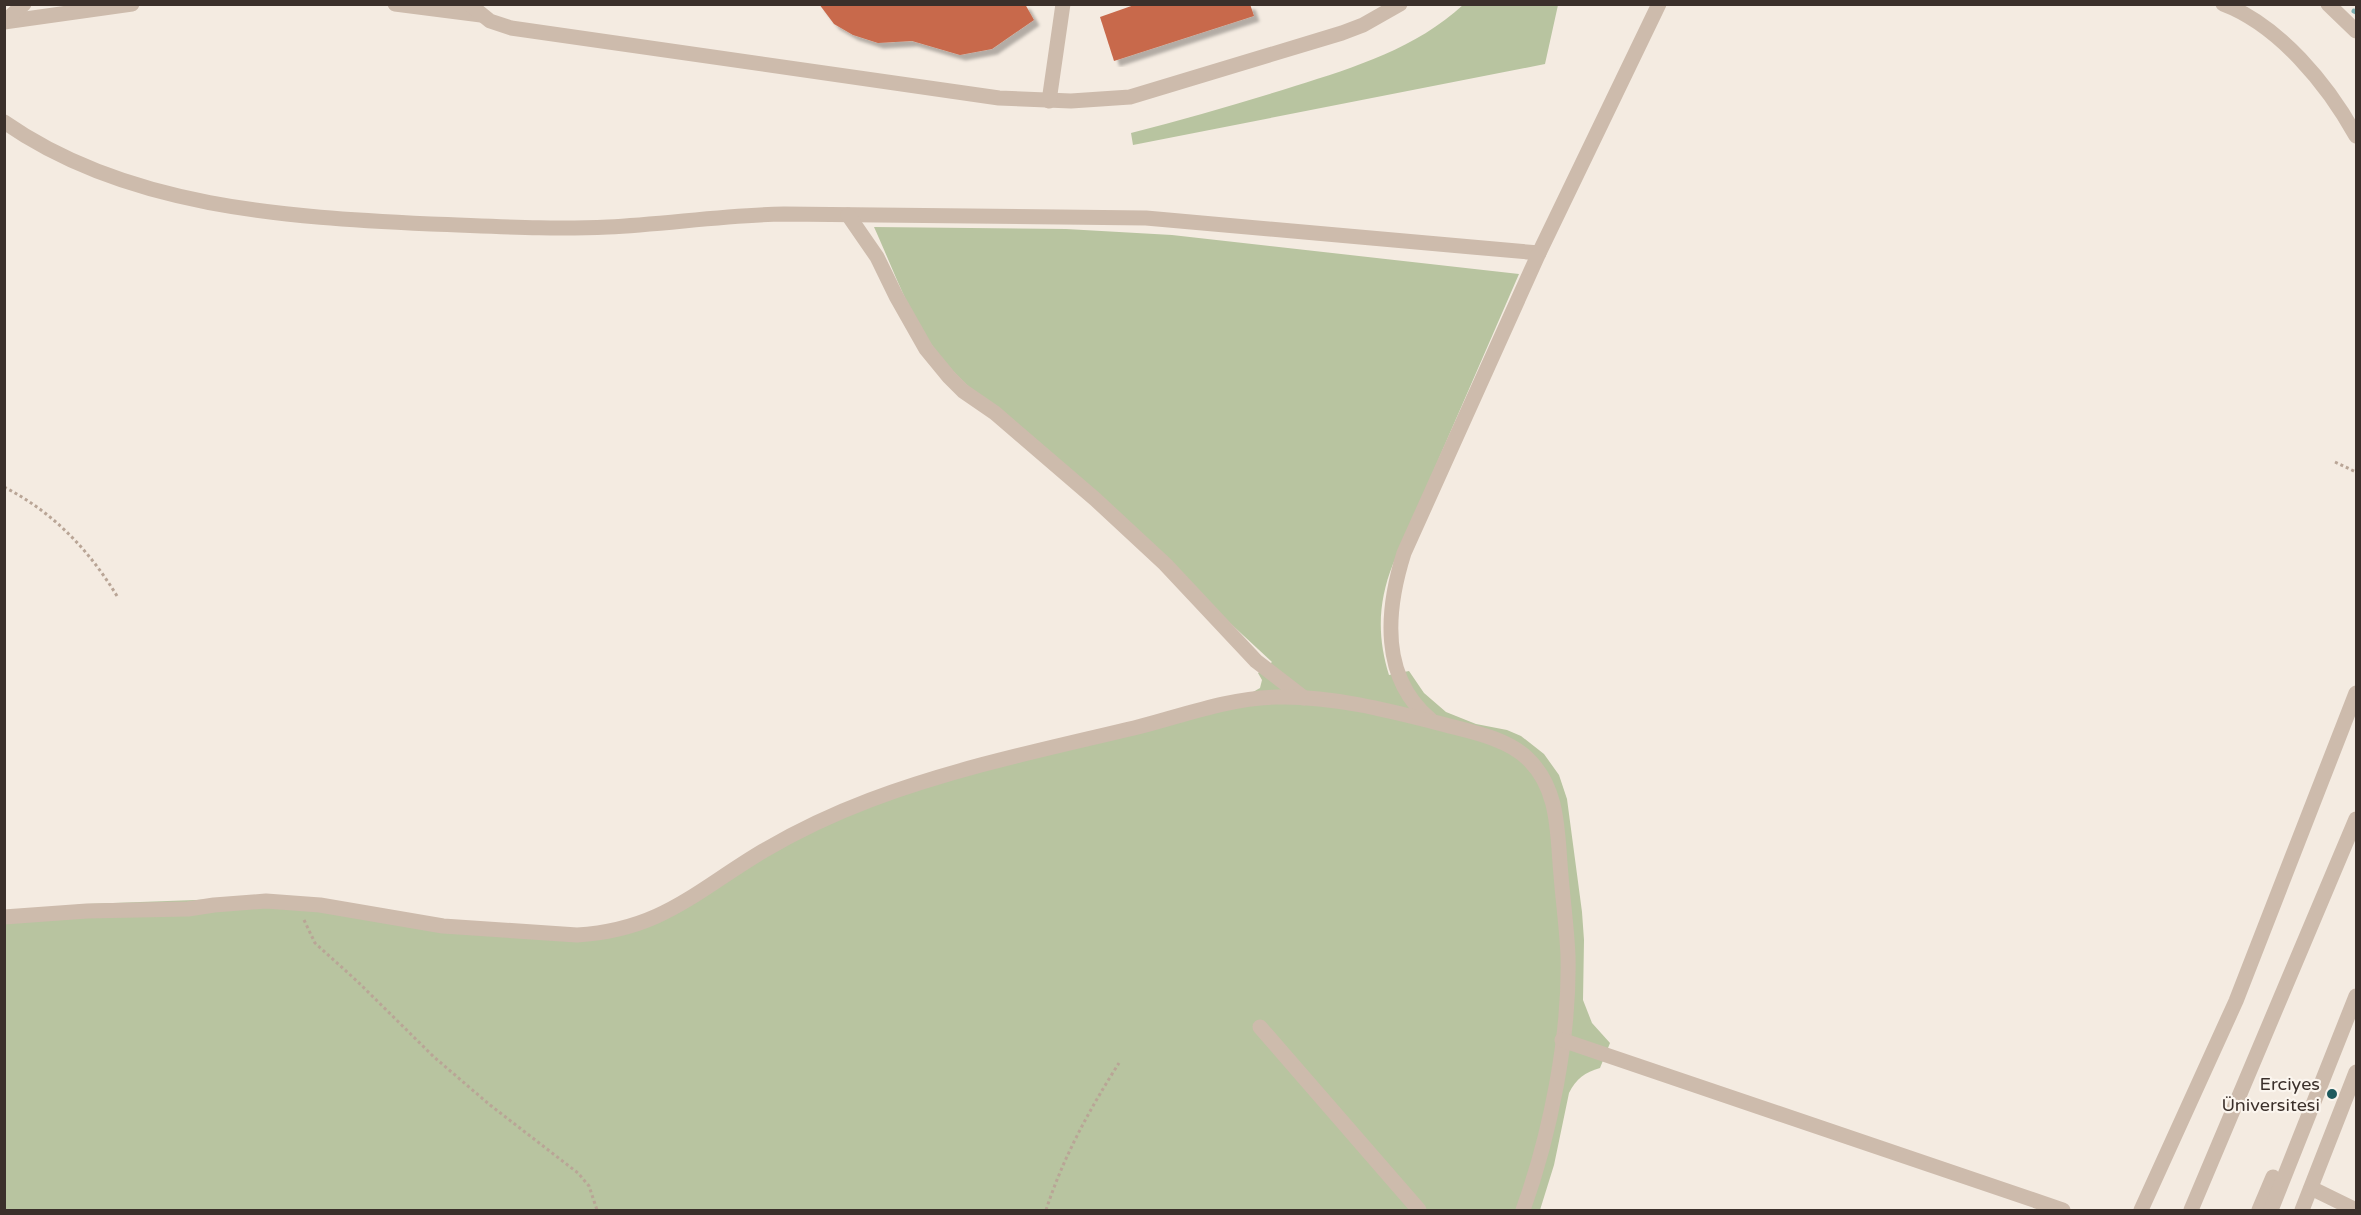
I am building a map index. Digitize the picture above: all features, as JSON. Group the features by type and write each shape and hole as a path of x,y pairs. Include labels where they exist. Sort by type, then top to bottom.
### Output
{"street":[{"path":"4,22 24,4"},
{"path":"4,22 132,4"},
{"path":"395,4 481,15"},
{"path":"469,4 481,15 511,28 999,98 1049,101 1130,97 1342,33 1373,20 1400,4"},
{"path":"1049,101 1063,4"},
{"path":"1434,722 1413,702 1402,684 1396,666 1391,616 1396,577 1414,529 1539,253 1659,4"},
{"path":"2223,4 2260,24 2302,62 2337,105 2356,136"},
{"path":"2328,4 2356,31"},
{"path":"4,122 60,156 123,181 188,198 266,210 402,222 554,228 609,227 744,215 1146,218 1539,253"},
{"path":"848,215 877,257 921,342 949,377 963,391 995,413 1088,492 1165,564 1256,661 1304,698"},
{"path":"2141,1210 2236,1001 2356,693"},
{"path":"4,917 87,911 188,909 240,902 299,903 478,930 577,935 616,931 639,925 677,908 735,869 792,835 830,817 906,787 987,764 1164,720 1210,705 1257,698 1304,698 1369,707 1434,722 1514,747 1533,764 1552,797 1556,816 1568,958 1562,1040 1549,1121 1523,1210"},
{"path":"2191,1210 2356,819"},
{"path":"2271,1210 2356,996"},
{"path":"1260,1027 1419,1210"},
{"path":"1562,1040 2063,1210"},
{"path":"2302,1210 2356,1072"},
{"path":"2259,1210 2312,1089 2316,1084 2322,1084"},
{"path":"2311,1188 2356,1210"}],"path":[{"path":"2335,462 2356,472"},
{"path":"4,487 37,506 78,542 117,596"},
{"path":"299,903 303,919 315,943 441,1063 578,1173 589,1186 597,1210"},
{"path":"1046,1210 1080,1128 1119,1063"}],"green space":[{"path":"1463,5 1558,5 1545,64 1133,145 1131,133 1275,92 1363,63 1405,45 1426,33"},
{"path":"874,227 1066,229 1172,235 1519,274 1393,564 1384,592 1381,633 1389,675 1409,671 1424,693 1446,712 1476,724 1507,730 1521,736 1544,754 1559,775 1567,799 1582,912 1583,1000 1592,1023 1610,1043 1600,1068 1582,1077 1569,1093 1554,1165 1540,1210 5,1210 4,912 86,904 273,897 482,924 559,929 618,927 631,924 814,820 1253,692 1260,688 1262,680 1258,673 1272,662 1008,417 976,393 947,365 915,317"}],"building":[{"path":"819,4 1025,4 1034,20 992,49 960,55 912,41 878,43 853,35 834,24"},
{"path":"1137,4 1250,4 1254,16 1114,61 1100,17"}],"place":[{"name":"Erciyes Üniversitesi","path":"2332,1094"}]}
